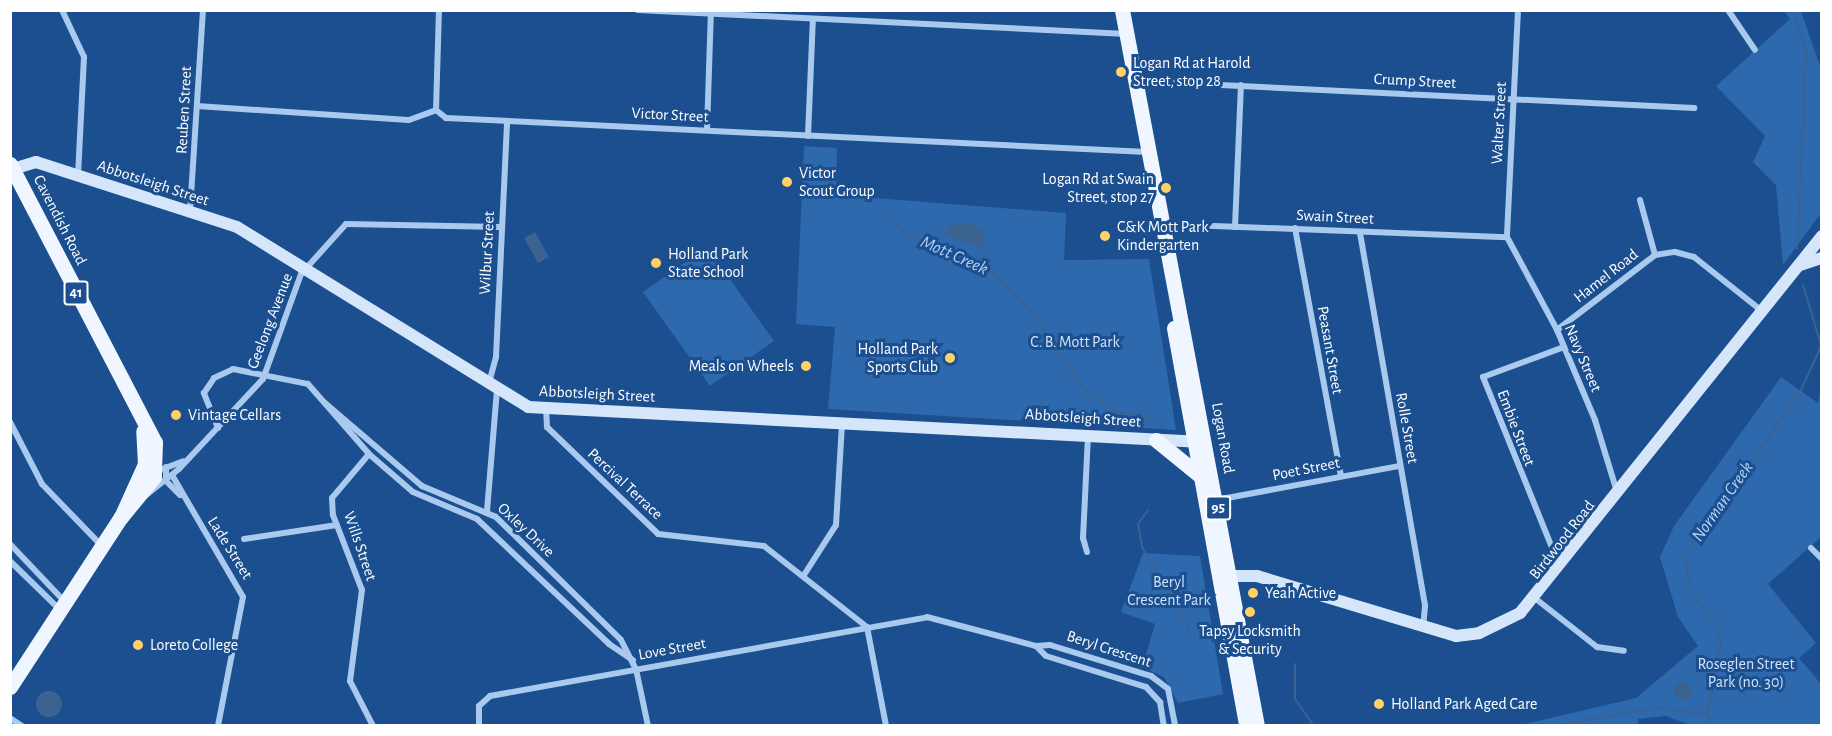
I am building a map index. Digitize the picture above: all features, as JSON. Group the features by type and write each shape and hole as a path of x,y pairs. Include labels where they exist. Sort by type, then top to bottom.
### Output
{"main road":[{"name":"Logan Road","path":"1122,10 1199,442 1216,500 1224,576 1246,726"},
{"name":"Cavendish Road","path":"13,172 142,422 155,442 163,473 121,517"},
{"name":"Cavendish Road","path":"10,687 121,517 141,478 146,456 142,422"},
{"path":"1156,440 1200,475"},
{"name":"Logan Road","path":"1199,442 1200,475 1257,726"}],"street":[{"path":"62,10 84,57 78,176"},
{"name":"Reuben Street","path":"190,212 203,10"},
{"path":"197,106 409,120 436,110 439,10"},
{"path":"638,10 1126,34"},
{"name":"Walter Street","path":"1507,237 1518,10"},
{"path":"1728,10 1755,50"},
{"path":"707,130 711,12"},
{"path":"808,136 813,19"},
{"name":"Crump Street","path":"1135,81 1694,108"},
{"path":"1234,226 1241,85"},
{"name":"Victor Street","path":"436,110 446,118 1148,152"},
{"name":"Wilbur Street","path":"487,511 507,121"},
{"name":"Abbotsleigh Street","path":"13,172 36,162 237,227 306,268 519,404 1199,442"},
{"path":"1640,200 1655,255"},
{"name":"Geelong Avenue","path":"163,473 172,475 263,379 306,268 335,233 357,220 502,227"},
{"name":"Swain Street","path":"1161,224 1507,237"},
{"name":"Peasant Street","path":"1295,228 1341,476"},
{"name":"Rolle Street","path":"1360,232 1425,606 1423,627"},
{"path":"1814,257 1821,236"},
{"name":"Navy Street","path":"1507,237 1557,330 1595,420 1609,481 1619,494"},
{"name":"Hamel Road","path":"1557,330 1655,255 1689,254 1762,311"},
{"name":"Birdwood Road","path":"1224,576 1257,576 1423,627 1473,635 1536,599 1798,266 1814,257"},
{"name":"Embie Street","path":"1562,567 1550,554 1483,377 1564,347"},
{"name":"Oxley Drive","path":"219,428 204,393 208,382 232,369 263,379 308,384 369,454 413,492 477,519 609,644 633,660"},
{"name":"Oxley Drive","path":"325,403 422,486 487,511 621,640 636,669 648,726"},
{"name":"Percival Terrace","path":"546,407 547,427 658,534 764,546 804,575 867,627"},
{"path":"10,422 42,484 102,546"},
{"path":"804,575 836,525 842,422"},
{"path":"1087,552 1088,435"},
{"name":"Wills Street","path":"369,454 336,487 332,498 338,525 362,590 350,681 373,726"},
{"name":"Geelong Avenue","path":"141,478 163,473 183,461"},
{"name":"Poet Street","path":"1216,500 1400,466"},
{"name":"Lade Street","path":"163,473 180,495 243,597 218,726"},
{"name":"Lade Street","path":"172,475 180,495"},
{"path":"244,539 338,525"},
{"path":"10,544 63,606"},
{"path":"1811,548 1821,559"},
{"path":"10,561 63,606"},
{"path":"1536,599 1597,647 1624,651"},
{"name":"Beryl Crescent","path":"867,627 939,618 1036,646 1050,645 1151,676 1168,689 1175,726"},
{"path":"867,627 886,726"},
{"name":"Love Street","path":"478,726 483,698 867,627"},
{"name":"Beryl Crescent","path":"1036,646 1046,657 1146,687 1160,702 1164,726"},
{"path":"10,718 22,726"}],"green space":[{"path":"1784,11 1801,11 1821,69 1821,213 1783,265 1776,185 1753,162 1765,136 1716,86 1790,19"},
{"name":"C. B. Mott Park","path":"804,146 837,148 836,195 1066,213 1064,260 1149,259 1176,430 828,409 835,327 796,324"},
{"path":"707,247 774,341 710,386 643,292"},
{"name":"Roseglen Street Park (no. 30)","path":"1781,377 1818,403 1821,388 1821,537 1768,584 1816,643 1799,658 1821,684 1821,725 1690,725 1666,716 1638,719 1638,725 1516,726 1636,698 1698,646 1678,617 1660,557 1674,526"},
{"name":"Beryl Crescent Park","path":"1143,553 1200,556 1223,694 1178,703 1164,677 1142,667 1155,624 1121,612"}],"shaded area":[{"path":"967,223 983,231 983,247 943,235 950,225"},
{"path":"535,232 549,257 538,263 524,238"},
{"path":"1683,682 1689,685 1692,691 1689,697 1683,700 1677,697 1674,691 1677,685"},
{"path":"49,691 58,695 62,704 58,713 49,717 40,713 36,704 40,695"}],"waterway":[{"name":"Norman Creek","path":"1793,10 1806,54 1797,249"},
{"name":"Mott Creek","path":"883,217 892,222"},
{"name":"Mott Creek","path":"895,224 914,239 994,273 1033,313 1086,392 1117,412 1145,416 1164,428"},
{"name":"Norman Creek","path":"1714,726 1707,714 1721,645 1718,629 1692,594 1684,557 1800,392 1815,360 1821,345 1803,285"},
{"name":"Mott Creek","path":"1148,510 1138,524 1142,547 1189,629"},
{"name":"Mott Creek","path":"1295,664 1295,699 1314,726"},
{"name":"Mott Creek","path":"1552,726 1655,708 1706,714"}],"place":[{"name":"Logan Rd at Harold Street, stop 28","path":"1121,72"},
{"name":"Victor Scout Group","path":"787,182"},
{"name":"Logan Rd at Swain Street, stop 27","path":"1166,188"},
{"name":"C&K Mott Park Kindergarten","path":"1105,236"},
{"name":"Holland Park State School","path":"656,263"},
{"name":"Holland Park Sports Club","path":"950,358"},
{"name":"Meals on Wheels","path":"806,366"},
{"name":"Vintage Cellars","path":"176,415"},
{"name":"Yeah Active","path":"1253,593"},
{"name":"Tapsy Locksmith & Security","path":"1250,612"},
{"name":"Loreto College","path":"138,645"},
{"name":"Holland Park Aged Care","path":"1379,704"}]}
